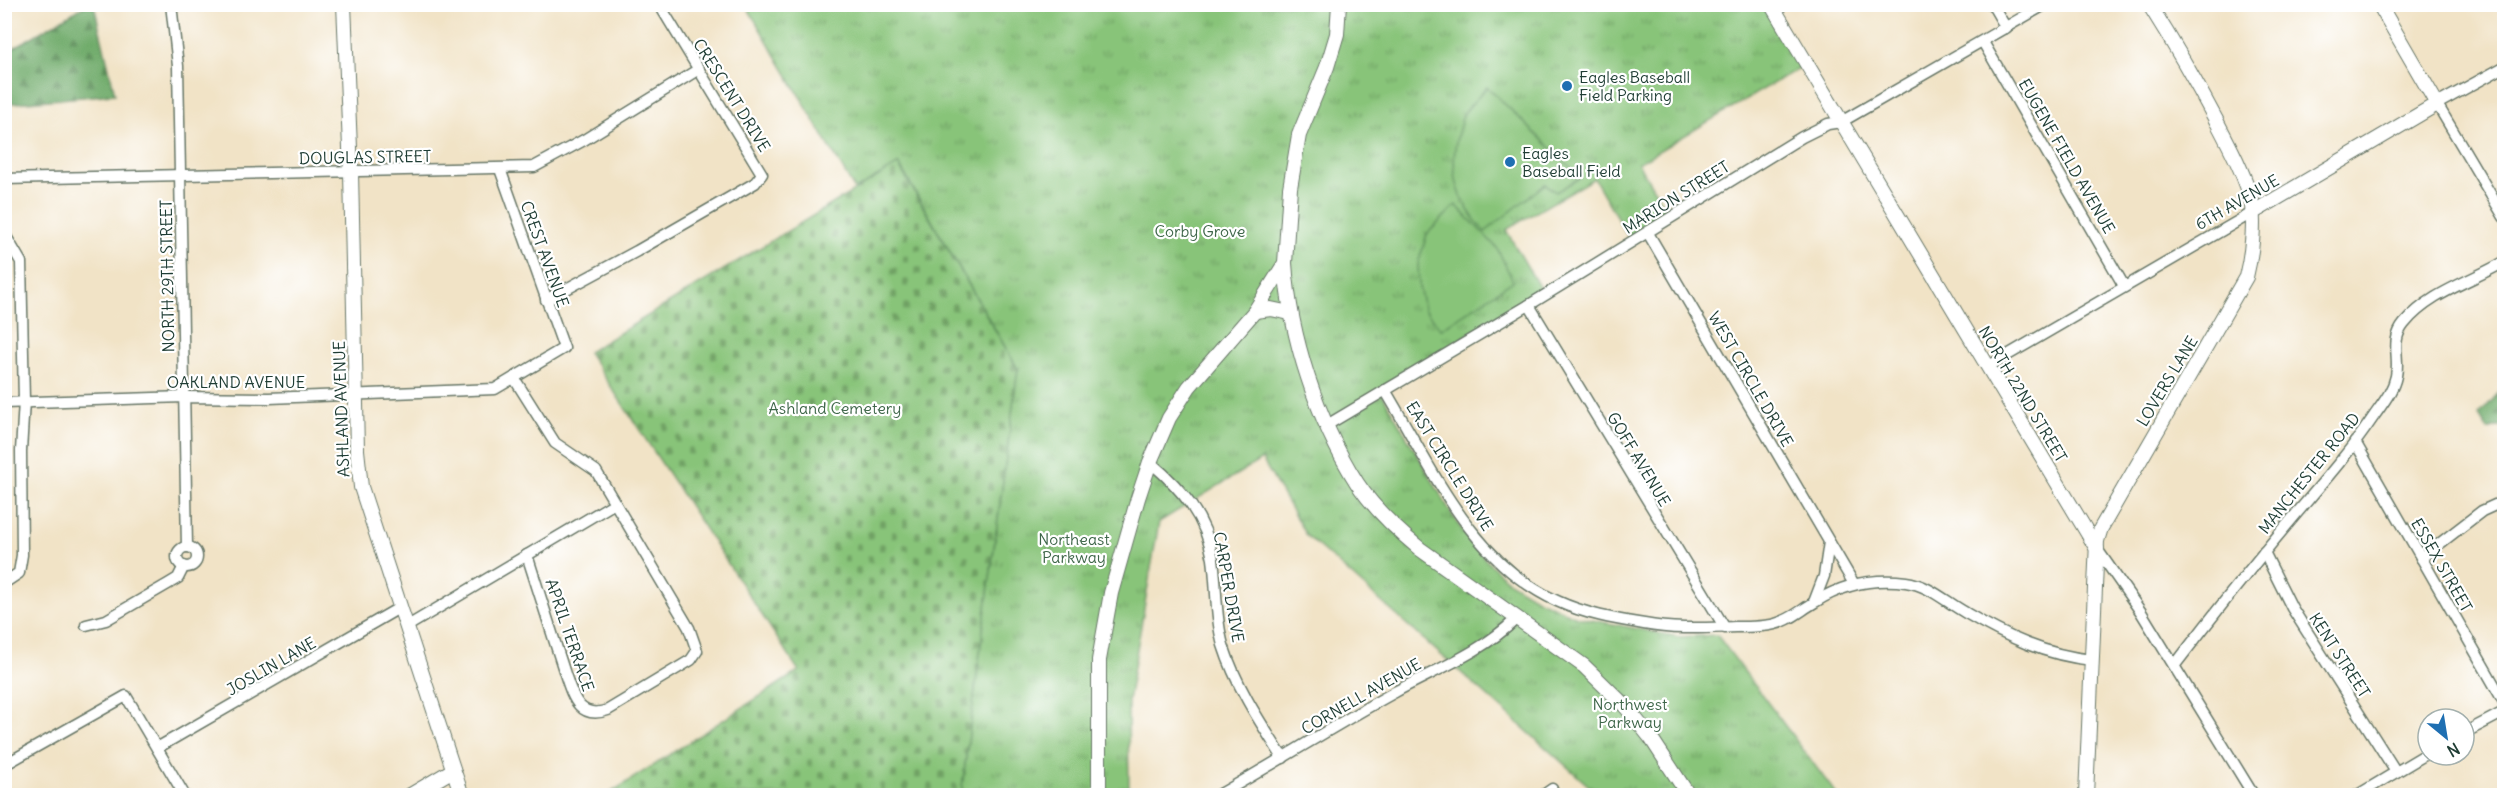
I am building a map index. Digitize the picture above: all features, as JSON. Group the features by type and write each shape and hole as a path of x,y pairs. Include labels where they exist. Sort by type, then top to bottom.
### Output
{"street":[{"name":"NORTH 29TH STREET","path":"86,625 106,620 178,578 184,566 177,557 180,550 187,547 178,66 171,4"},
{"name":"ASHLAND AVENUE","path":"344,4 351,172 355,395 361,487 462,795"},
{"name":"CRESCENT DRIVE","path":"546,300 755,183 762,174 659,4"},
{"path":"1339,4 1337,34 1327,67 1299,135 1290,188 1285,263 1290,313 1303,360 1327,425 1358,484 1397,529 1516,619 1584,666 1608,687 1651,738 1689,795"},
{"name":"NORTH 22ND STREET","path":"1771,4 2097,549 2175,665 2254,795"},
{"path":"1992,4 2006,28"},
{"name":"MARION STREET","path":"1327,425 1648,233 1802,137 1828,124 1841,122 2046,4"},
{"name":"LOVERS LANE","path":"2086,795 2097,549 2101,528 2197,366 2246,277 2250,262 2252,213 2250,195 2232,150 2181,55 2149,4"},
{"path":"2379,4 2505,218"},
{"name":"EUGENE FIELD AVENUE","path":"1983,42 2124,286"},
{"name":"6TH AVENUE","path":"1987,367 2437,104 2505,67"},
{"name":"DOUGLAS STREET","path":"4,179 534,167 546,163 699,69"},
{"name":"CREST AVENUE","path":"500,169 564,348"},
{"path":"4,233 21,261 24,401 21,451 22,555 20,573 4,583"},
{"name":"WEST CIRCLE DRIVE","path":"1648,233 1854,584"},
{"name":"MANCHESTER ROAD","path":"2175,665 2264,552 2323,485 2391,389 2397,375 2396,337 2404,324 2419,310 2448,291 2505,262"},
{"path":"1099,795 1099,660 1111,593 1150,462 1169,418 1189,387 1255,310 1285,263"},
{"name":"GOFF AVENUE","path":"1529,305 1725,628"},
{"path":"1255,310 1271,309 1290,313"},
{"name":"OAKLAND AVENUE","path":"4,403 184,397 269,398 495,389 564,348"},
{"path":"406,627 615,503 596,471 555,443 514,378"},
{"name":"EAST CIRCLE DRIVE","path":"1385,390 1454,506 1479,542 1502,565 1555,601 1600,616 1694,630 1774,625 1792,618 1833,591 1854,584 1877,581 1907,582 1931,591 1993,629 2034,648 2067,657 2092,660"},
{"name":"ESSEX STREET","path":"2355,442 2505,702"},
{"name":"CARPER DRIVE","path":"1150,462 1177,485 1203,524 1213,560 1216,607 1223,644 1241,688 1283,758"},
{"path":"2421,558 2482,511 2505,501"},
{"name":"APRIL TERRACE","path":"527,555 573,697 580,707 599,713 691,660 697,651 689,628 615,503"},
{"path":"1814,602 1824,576 1829,541"},
{"name":"KENT STREET","path":"2264,552 2292,608 2396,772"},
{"name":"JOSLIN LANE","path":"157,748 399,608"},
{"name":"CORNELL AVENUE","path":"1217,795 1395,692 1476,651 1516,619"},
{"path":"4,765 126,696 185,795"},
{"path":"2476,727 2505,712"},
{"path":"2356,795 2416,760"},
{"path":"409,795 453,770"},
{"path":"1542,795 1552,789"}],"green space":[{"path":"86,5 94,5 115,94 5,104 5,53"},
{"name":"Corby Grove","path":"746,5 1764,5 1801,67 1638,163 1669,214 1629,238 1594,178 1506,230 1541,290 1379,389 1457,523 1485,559 1509,582 1537,599 1577,617 1679,637 1717,635 1837,795 1599,795 1306,535 1262,459 1159,522 1128,701 1129,795 961,795 1018,369 899,164 855,190"},
{"name":"Eagles Baseball Field","path":"1487,87 1581,177 1556,192 1545,184 1485,232 1462,198 1454,161 1463,115"},
{"name":"Ashland Cemetery","path":"898,164 1018,369 961,795 607,795 799,671 588,352"},
{"path":"1456,205 1497,248 1513,281 1441,329 1424,309 1419,287 1418,264 1427,234"},
{"path":"2504,387 2504,425 2488,430 2479,415"}],"place":[{"name":"Eagles Baseball Field Parking","path":"1567,86"},
{"name":"Eagles Baseball Field","path":"1510,162"}],"park label":[{"name":"Northeast Parkway","path":"1074,548"},
{"name":"Northwest Parkway","path":"1630,713"}]}
